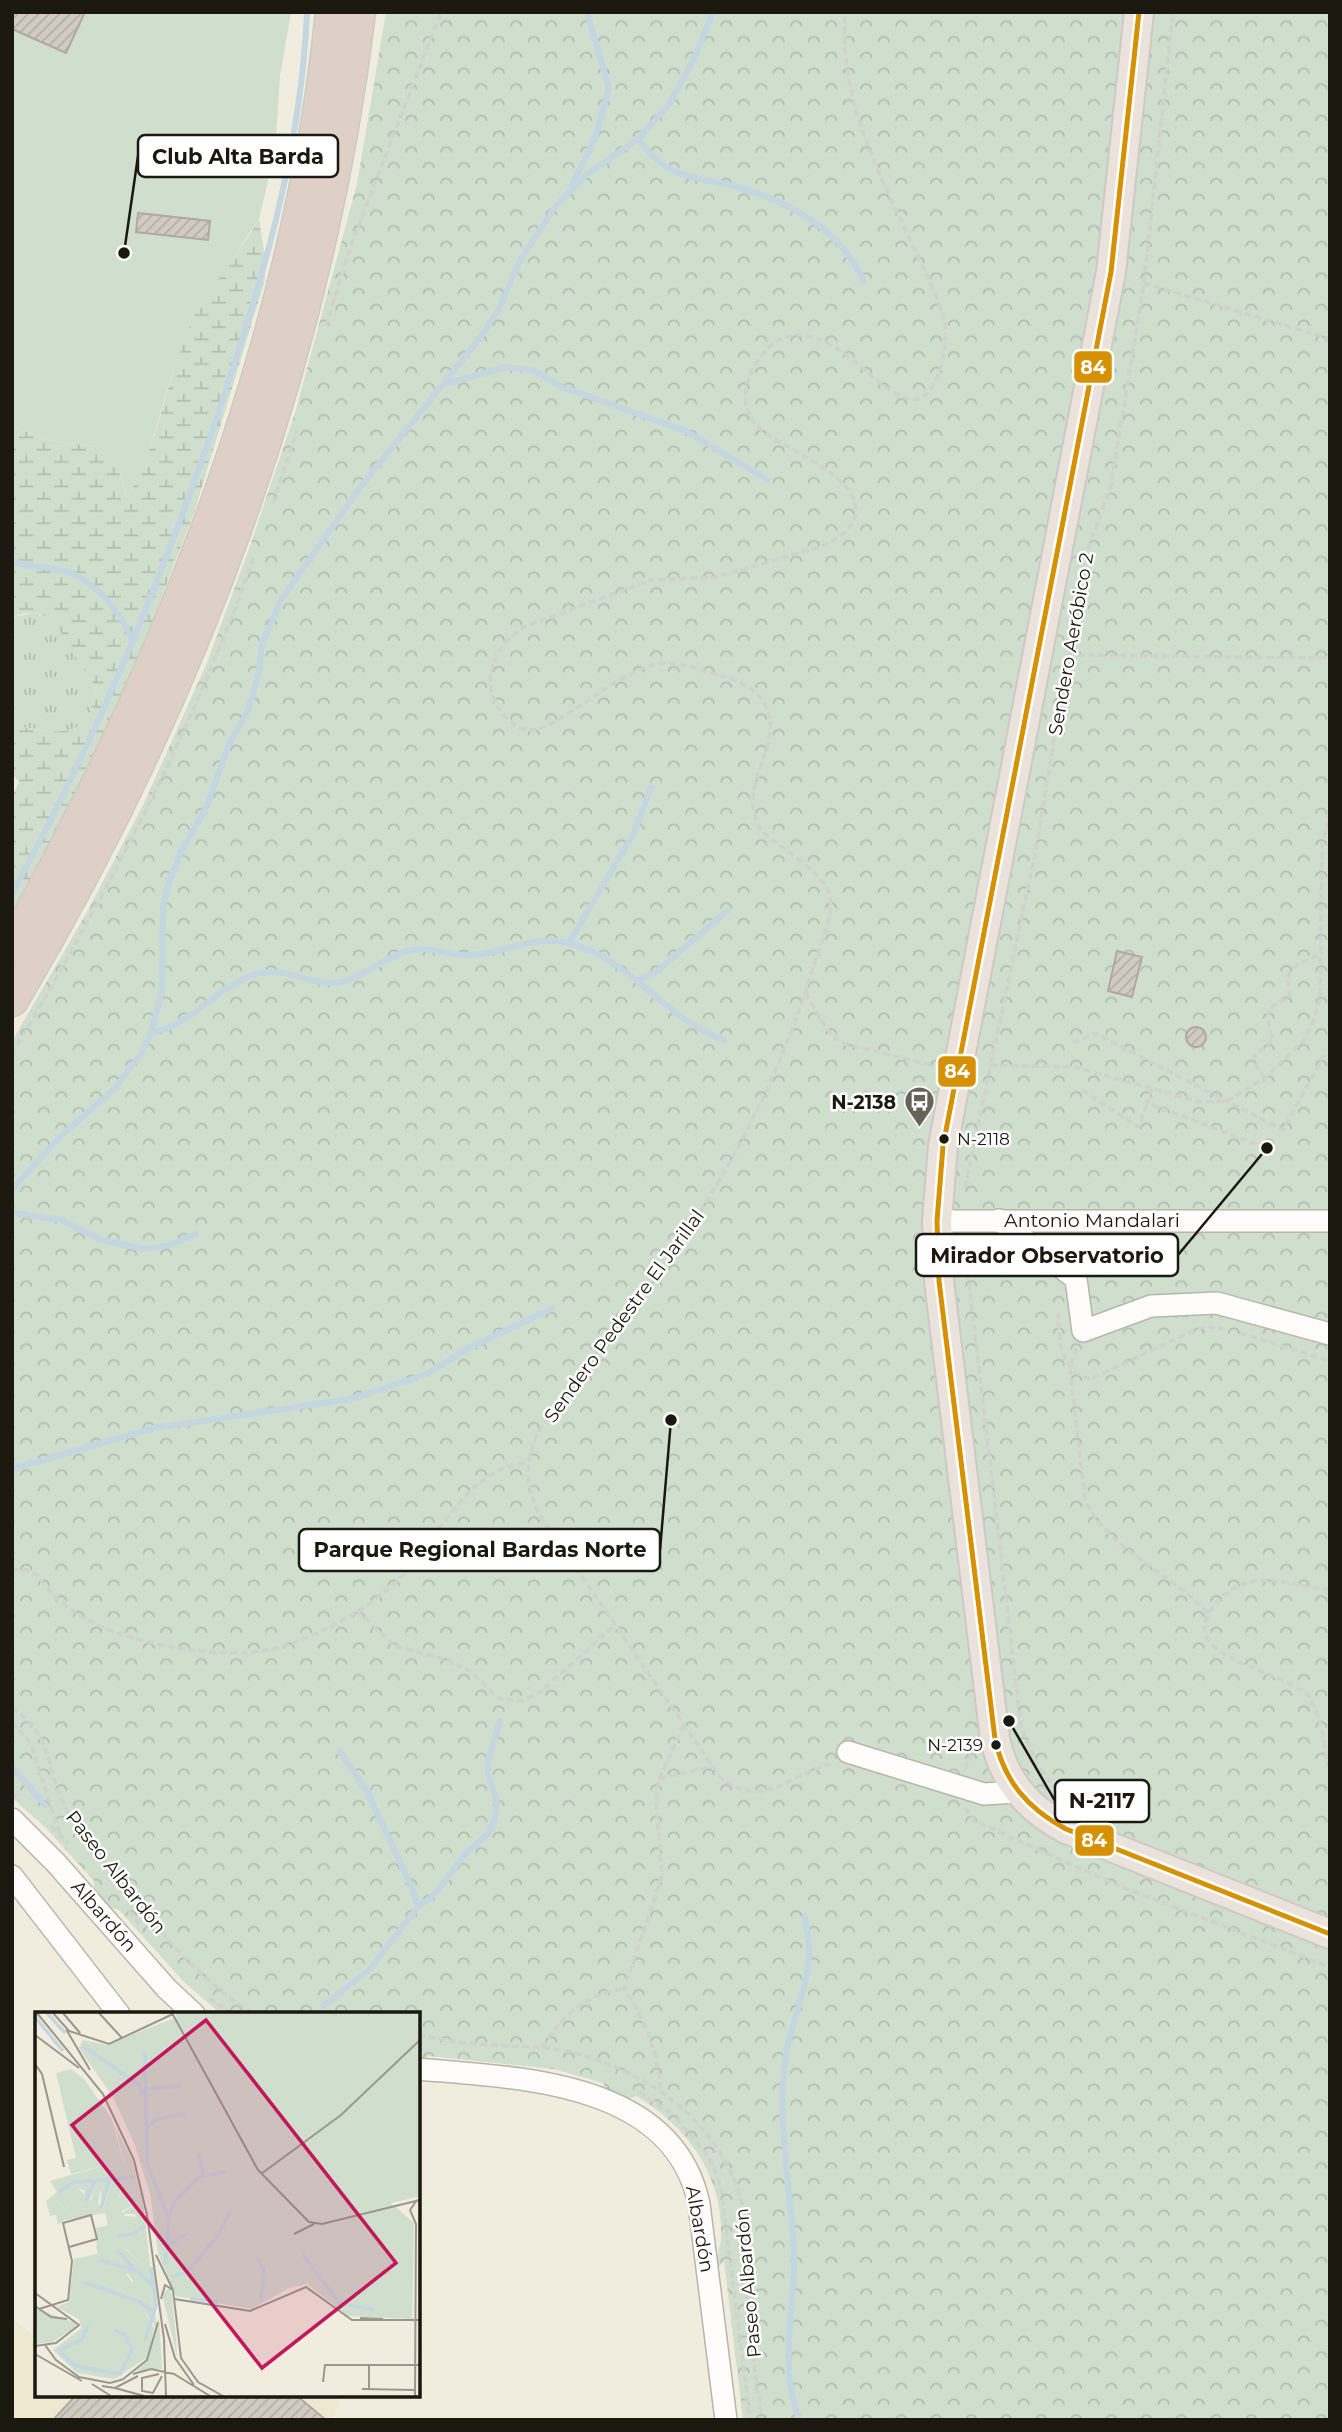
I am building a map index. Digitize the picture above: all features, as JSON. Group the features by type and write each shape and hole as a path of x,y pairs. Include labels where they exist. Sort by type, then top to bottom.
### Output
{"highway":[{"path":"12,947 124,732 180,601 217,498 252,390 288,258 318,121 332,12"},
{"path":"12,1000 75,890 151,740 182,668 237,520 290,351 324,219 359,12"}],"main road":[{"path":"1139,12 1111,272 949,1108 937,1221 939,1281 995,1739 1003,1767 1018,1792 1038,1812 1066,1829 1330,1934"}],"street":[{"path":"999,1220 1076,1279 1083,1331 1151,1306 1217,1303 1330,1334"},
{"name":"Antonio Mandalari","path":"937,1221 1330,1221"},
{"path":"844,1758 984,1794 1018,1792"},
{"name":"Albardón","path":"12,1819 56,1863 167,1989 192,2012"},
{"path":"12,1876 117,2012"},
{"name":"Albardón","path":"420,2069 534,2080 577,2090 627,2111 675,2149 691,2176 701,2214 726,2420"}],"path":[{"name":"Sendero Pedestre El Jarillal","path":"527,1463 531,1447 549,1416 662,1269 711,1195 767,1089 805,993 828,918 830,898 821,880 762,832 756,822 752,810 754,782 771,735 768,713 758,695 727,677 689,666 662,663 638,672 555,721 531,730 521,729 501,713 491,692 489,678 496,653 524,626 650,580 716,576 813,549 839,538 848,529 854,520 853,501 836,477 806,455 768,435 749,415 745,404 746,388 761,356 783,337 797,334 826,340 855,360 888,390 907,401 926,395 938,377 946,342 945,320 866,146 846,64 845,12"},
{"name":"Sendero Aeróbico 2","path":"965,1192 1036,849 1083,564 1111,485 1144,282 1173,12"},
{"path":"1144,282 1330,339"},
{"path":"1067,655 1330,659"},
{"path":"990,1065 1074,1067 1201,1102 1227,1101 1265,1078 1303,1041 1314,1020 1320,997 1322,846 1330,813"},
{"path":"1265,1078 1254,1059 1256,1052 1270,1044 1274,1036 1268,1012 1272,1005 1290,996 1287,978 1293,967 1322,953"},
{"path":"805,993 829,1032 842,1043 940,1068"},
{"path":"1073,1043 1095,1033 1283,1130 1324,1055"},
{"path":"1082,1090 1139,1127 1153,1088"},
{"path":"1147,1103 1267,1148"},
{"path":"965,1250 1021,1726 1037,1765 1064,1798"},
{"path":"1070,1369 1085,1499 1090,1512 1108,1533 1208,1613"},
{"path":"12,1570 34,1573 57,1598 96,1625 188,1649 228,1654 267,1650 293,1643 358,1611 401,1578 437,1530 497,1468 527,1463 527,1479 538,1513 712,1766 730,1785 755,1793 782,1786 844,1758"},
{"path":"1330,1590 1262,1579 1230,1590 1208,1613 1205,1632 1212,1643 1240,1664 1289,1682 1310,1699 1330,1772"},
{"path":"358,1611 395,1646 447,1660 470,1671 498,1698 522,1701 540,1693 615,1625"},
{"name":"Paseo Albardón","path":"12,1708 30,1720 42,1736 56,1790 98,1856 192,1966 251,2012"},
{"path":"12,1722 30,1742 61,1835"},
{"path":"624,1989 662,1876 656,1803 659,1779 684,1726"},
{"path":"659,1779 712,1766"},
{"path":"967,1814 975,1821 1088,1873 1330,1967"},
{"path":"542,2047 575,2007 607,1991 624,1989"},
{"path":"624,1989 637,2006 656,2052 661,2090"},
{"name":"Paseo Albardón","path":"420,2035 473,2044 542,2047 581,2055 661,2090 684,2106 732,2169 738,2188 746,2226 748,2308 762,2420"},
{"path":"635,2090 658,2103 686,2128 709,2157 716,2172 723,2203 750,2420"}],"shaded area":[{"path":"12,2319 35,2336 35,2397 340,2397 333,2420 12,2420"}],"green space":[{"path":"12,12 291,12 280,76 275,152 259,219 194,315 173,371 146,462 127,498 118,467 97,447 49,440 12,426"},
{"path":"386,12 1330,12 1330,2420 743,2420 724,2261 718,2268 721,2237 716,2193 698,2155 686,2137 671,2122 636,2096 626,2100 608,2093 603,2083 554,2069 429,2056 420,2062 420,2012 219,2012 184,1982 119,1910 106,1906 94,1892 94,1881 45,1827 12,1798 12,1041 87,912 144,803 206,665 295,413 357,184"},
{"path":"259,219 265,257 265,280 195,510 134,670 63,818 12,912 12,797 19,782 12,774 12,724 55,731 78,727 87,719 93,707 96,689 50,619 34,613 12,617 12,426 48,440 97,447 118,467 127,498 148,454 176,362 193,317"},
{"path":"34,613 47,617 59,627 96,689 93,707 87,719 78,727 55,731 12,724 12,617"}],"building":[{"path":"12,12 85,12 66,53 12,29"},
{"path":"138,213 210,221 208,240 136,232"},
{"path":"1117,951 1142,957 1132,997 1108,991"},
{"path":"1196,1027 1203,1030 1206,1037 1203,1044 1196,1047 1189,1044 1186,1037 1189,1030"},
{"path":"74,2397 298,2397 326,2420 53,2420"}],"waterway":[{"path":"12,893 71,779 124,663 215,423 248,322 276,221 296,118 307,12"},
{"path":"572,185 595,138 609,88 587,12"},
{"path":"12,1189 61,1136 114,1089 141,1054 151,1033 162,991 163,907 169,882 182,850 207,806 229,744 248,711 259,672 262,644 281,600 359,489 480,338 498,311 521,259 555,207 586,175 638,139 668,106 693,61 713,12"},
{"path":"638,139 650,153 674,171 752,191 809,219 841,246 864,282"},
{"path":"446,384 506,367 535,371 562,387 686,431 768,480"},
{"path":"12,561 69,573 93,586 112,606 133,641"},
{"path":"569,943 634,833 651,788"},
{"path":"639,980 656,972 727,911"},
{"path":"151,1033 180,1022 229,987 256,974 276,972 334,983 353,978 398,954 415,949 470,955 542,941 555,941 591,951 611,962 683,1018 724,1040"},
{"path":"12,1213 61,1220 102,1240 144,1249 167,1246 196,1234"},
{"path":"12,1469 154,1428 351,1399 427,1374 467,1349 553,1308"},
{"path":"323,2006 369,1970 418,1907 436,1893 466,1853 488,1834 495,1818 497,1802 488,1774 489,1757 500,1721"},
{"path":"340,1752 368,1793 418,1907"},
{"path":"12,1767 45,1805"},
{"path":"800,2420 790,2379 789,2337 794,2252 785,2157 783,2086 787,2048 808,1967 809,1944 805,1916"}],"transit line":[{"name":"84","path":"1139,12 1111,272 943,1146 937,1221 939,1281 995,1739 1011,1781 1029,1803 1066,1829 1330,1934"}],"place":[{"name":"Club Alta Barda","path":"124,253"},
{"name":"N-2138","path":"919,1129"},
{"name":"N-2118","path":"944,1139"},
{"name":"Mirador Observatorio","path":"1267,1148"},
{"name":"Parque Regional Bardas Norte","path":"671,1420"},
{"name":"N-2117","path":"1009,1721"},
{"name":"N-2139","path":"996,1745"}]}
